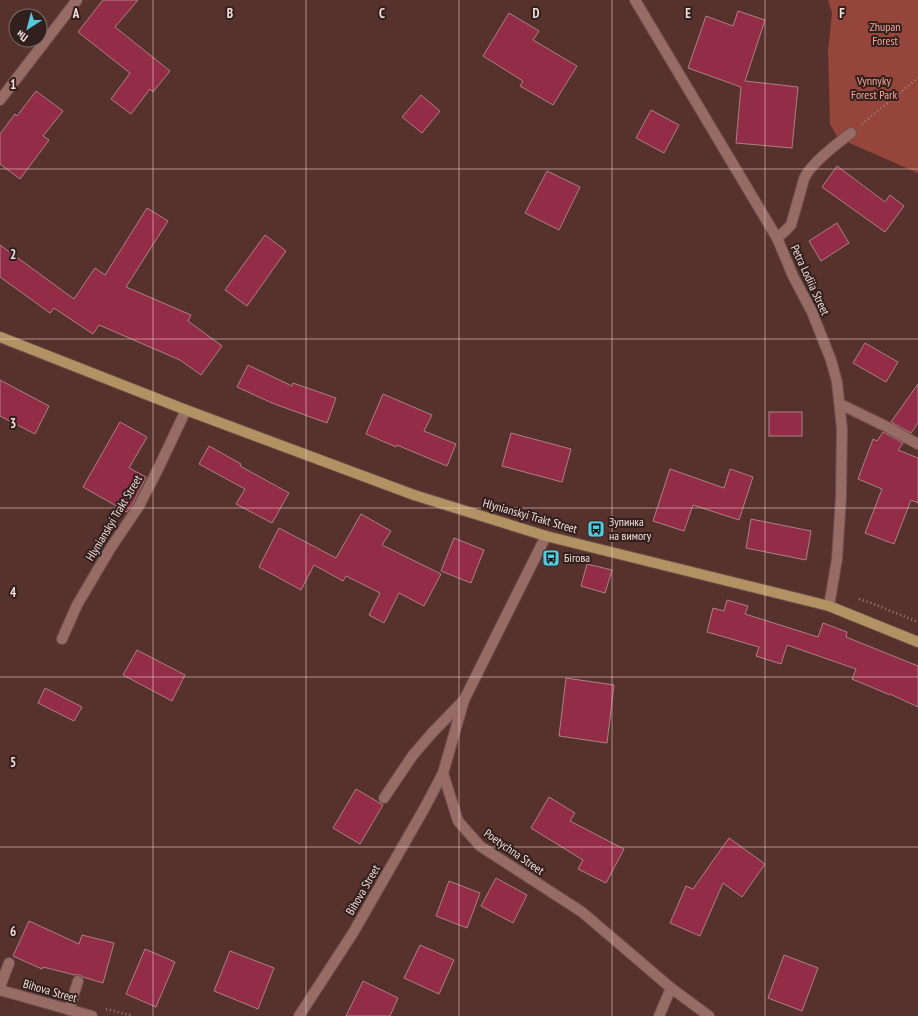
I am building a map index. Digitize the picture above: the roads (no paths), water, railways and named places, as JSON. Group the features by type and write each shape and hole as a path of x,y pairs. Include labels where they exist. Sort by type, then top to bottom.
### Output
{"main road":[{"name":"Hlynianskyi Trakt Street","path":"0,337 186,410 414,496 546,536 829,606 918,642"}],"street":[{"path":"0,100 77,0"},
{"name":"Petra Lodiia Street","path":"635,0 777,238 793,276 812,312 831,360 837,382 842,429 841,497 837,559 829,606"},
{"path":"777,238 791,225 807,173 832,148 851,133"},
{"path":"840,404 918,444"},
{"name":"Hlynianskyi Trakt Street","path":"62,639 81,599 110,549 139,506 186,410"},
{"path":"443,773 464,700 546,536"},
{"path":"384,798 413,756 432,732 464,700"},
{"name":"Poetychna Street","path":"443,773 458,821 480,846 582,912 671,988 708,1016"},
{"name":"Bihova Street","path":"299,1016 353,933 443,773"},
{"path":"0,987 9,962"},
{"path":"69,1010 78,981"},
{"path":"658,1016 671,988"},
{"name":"Bihova Street","path":"0,990 92,1016"}],"place":[{"name":"Зупинка на вимогу","path":"596,529"},
{"name":"Бігова","path":"551,558"}],"park label":[{"name":"Zhupan Forest","path":"885,34"},
{"name":"Vynnyky Forest Park","path":"874,88"}]}
